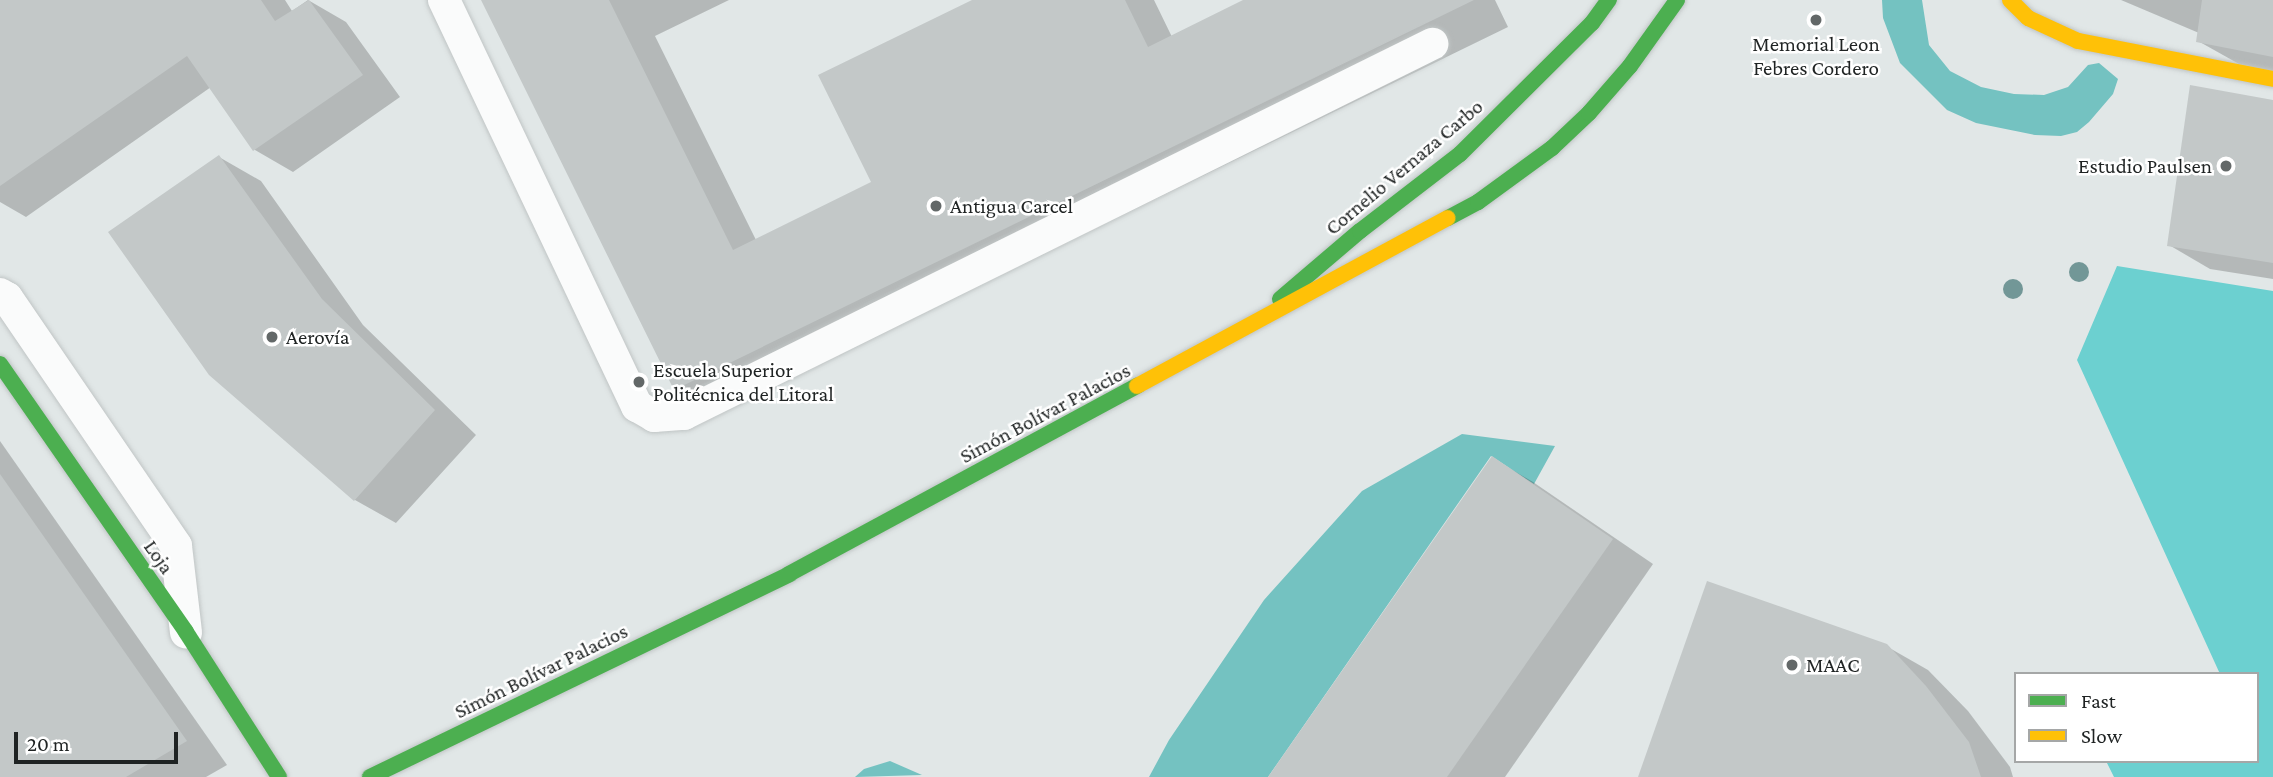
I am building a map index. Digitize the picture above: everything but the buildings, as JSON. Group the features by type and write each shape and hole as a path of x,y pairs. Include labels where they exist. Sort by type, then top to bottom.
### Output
{"main road":[{"name":"Cornelio Vernaza Carbo","path":"1247,328 1360,231 1460,154 1592,23 1609,0"},
{"name":"Simón Bolívar Palacios","path":"370,777 789,574 1478,202 1552,148 1589,113 1630,66 1677,0"},
{"path":"2010,0 2028,18 2078,41 2273,79"},
{"name":"Loja","path":"0,364 186,632 279,777"}],"lane":[{"path":"444,0 637,406 654,416 684,414 1432,44"},
{"path":"0,294 7,298 176,546 186,632"}],"shaded area":[{"path":"1882,0 1922,0 1929,45 1950,71 1981,87 2014,94 2044,95 2068,87 2088,65 2099,63 2118,79 2113,94 2077,132 2061,136 2035,135 1976,123 1947,110 1900,63 1883,18"},
{"path":"2117,266 2273,291 2273,777 2114,777 2107,763 2259,763 2259,672 2219,672 2077,360"},
{"path":"1462,434 1555,446 1534,484 1491,456 1268,777 1149,777 1169,740 1264,600 1362,491"},
{"path":"890,761 922,775 855,777 864,769"}],"traffic: fast":[{"path":"1280,299 1360,231 1460,154 1592,23 1609,0"},
{"path":"1448,218 1478,202 1552,148 1589,113 1630,66 1677,0"},
{"path":"0,364 186,632 279,777"},
{"path":"370,777 789,574 1137,386"}],"traffic: slow":[{"path":"2010,0 2028,18 2078,41 2273,79"},
{"path":"1137,386 1448,218"}],"place":[{"name":"Memorial Leon Febres Cordero","path":"1816,20"},
{"name":"Estudio Paulsen","path":"2226,166"},
{"name":"Antigua Carcel","path":"936,206"},
{"name":"Aerovía","path":"272,337"},
{"name":"Escuela Superior Politécnica del Litoral","path":"639,382"},
{"name":"MAAC","path":"1792,665"}]}
